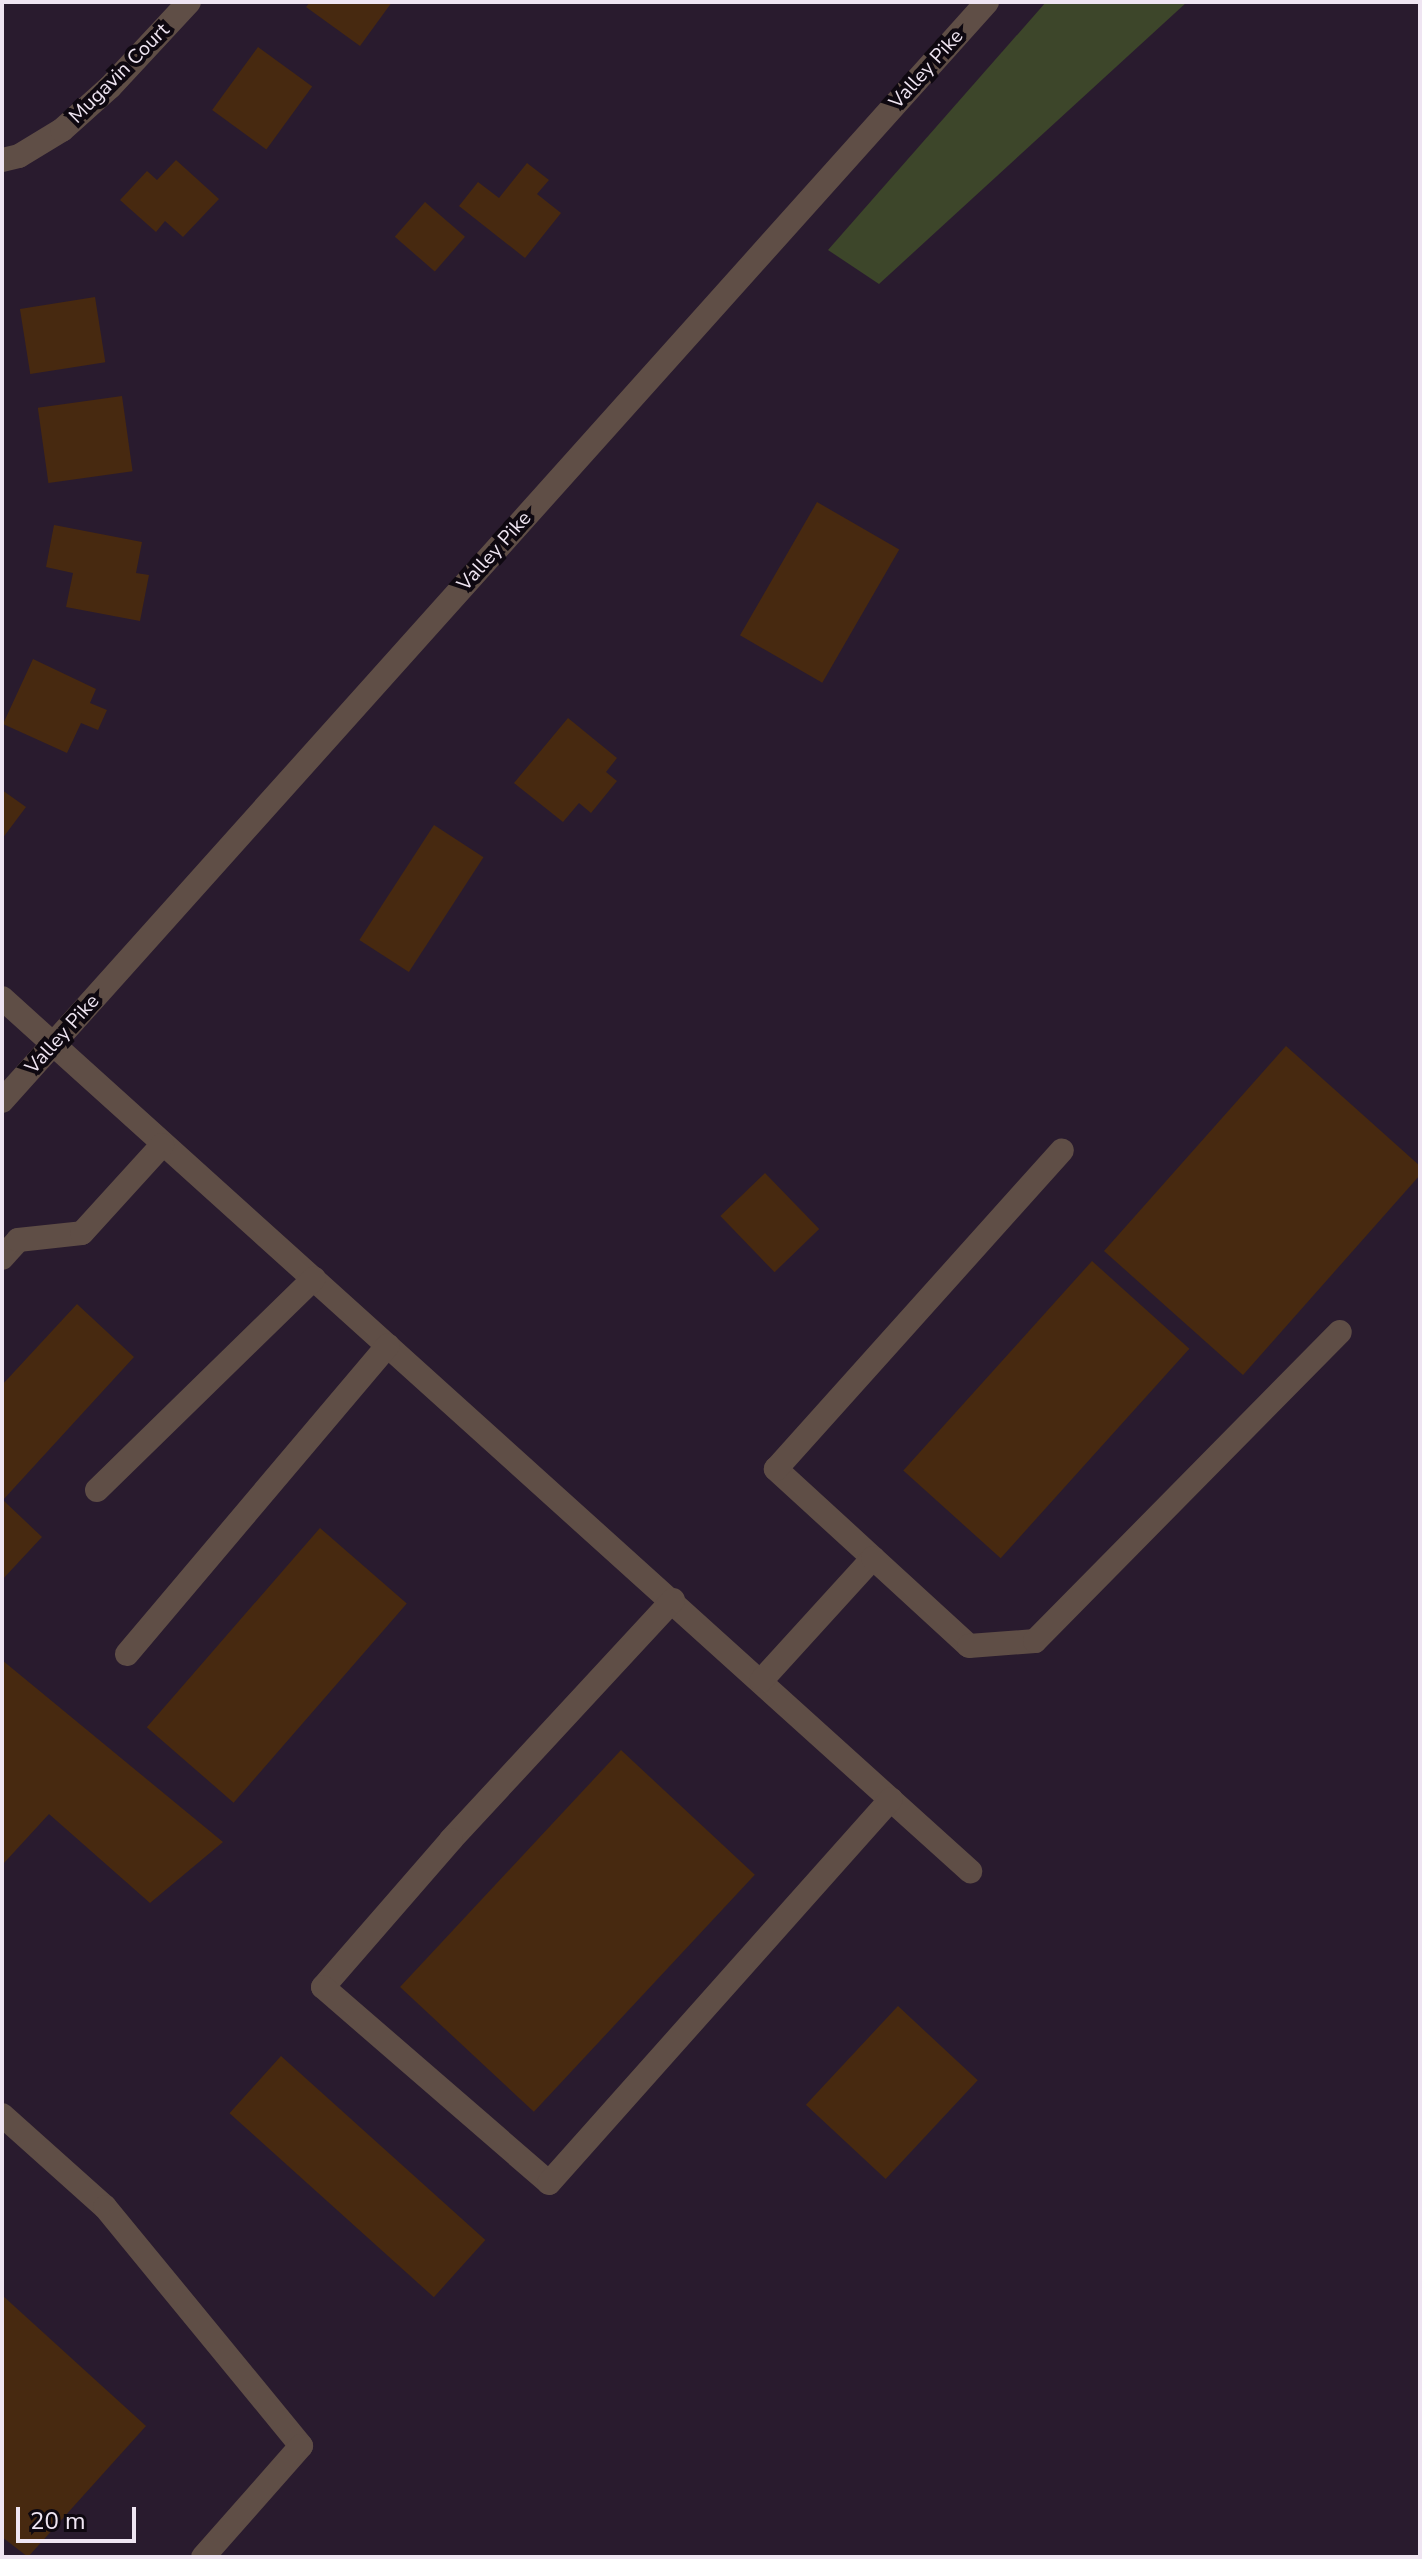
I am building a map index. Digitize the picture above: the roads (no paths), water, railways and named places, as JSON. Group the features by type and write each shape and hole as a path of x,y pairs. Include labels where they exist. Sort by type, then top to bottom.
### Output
{"street":[{"name":"Mugavin Court","path":"2,160 19,156 62,130 110,87 189,2"},
{"name":"Valley Pike","path":"2,1101 987,2"},
{"path":"2,998 970,1871"},
{"path":"2,1258 18,1240 82,1233 162,1145"},
{"path":"1062,1150 776,1469 969,1646 1035,1641 1340,1332"},
{"path":"97,1490 314,1278"},
{"path":"127,1654 388,1345"},
{"path":"761,1681 873,1558"},
{"path":"673,1600 451,1840 323,1987 549,2183 891,1799"},
{"path":"2,2115 105,2207 301,2446 203,2557"}]}
